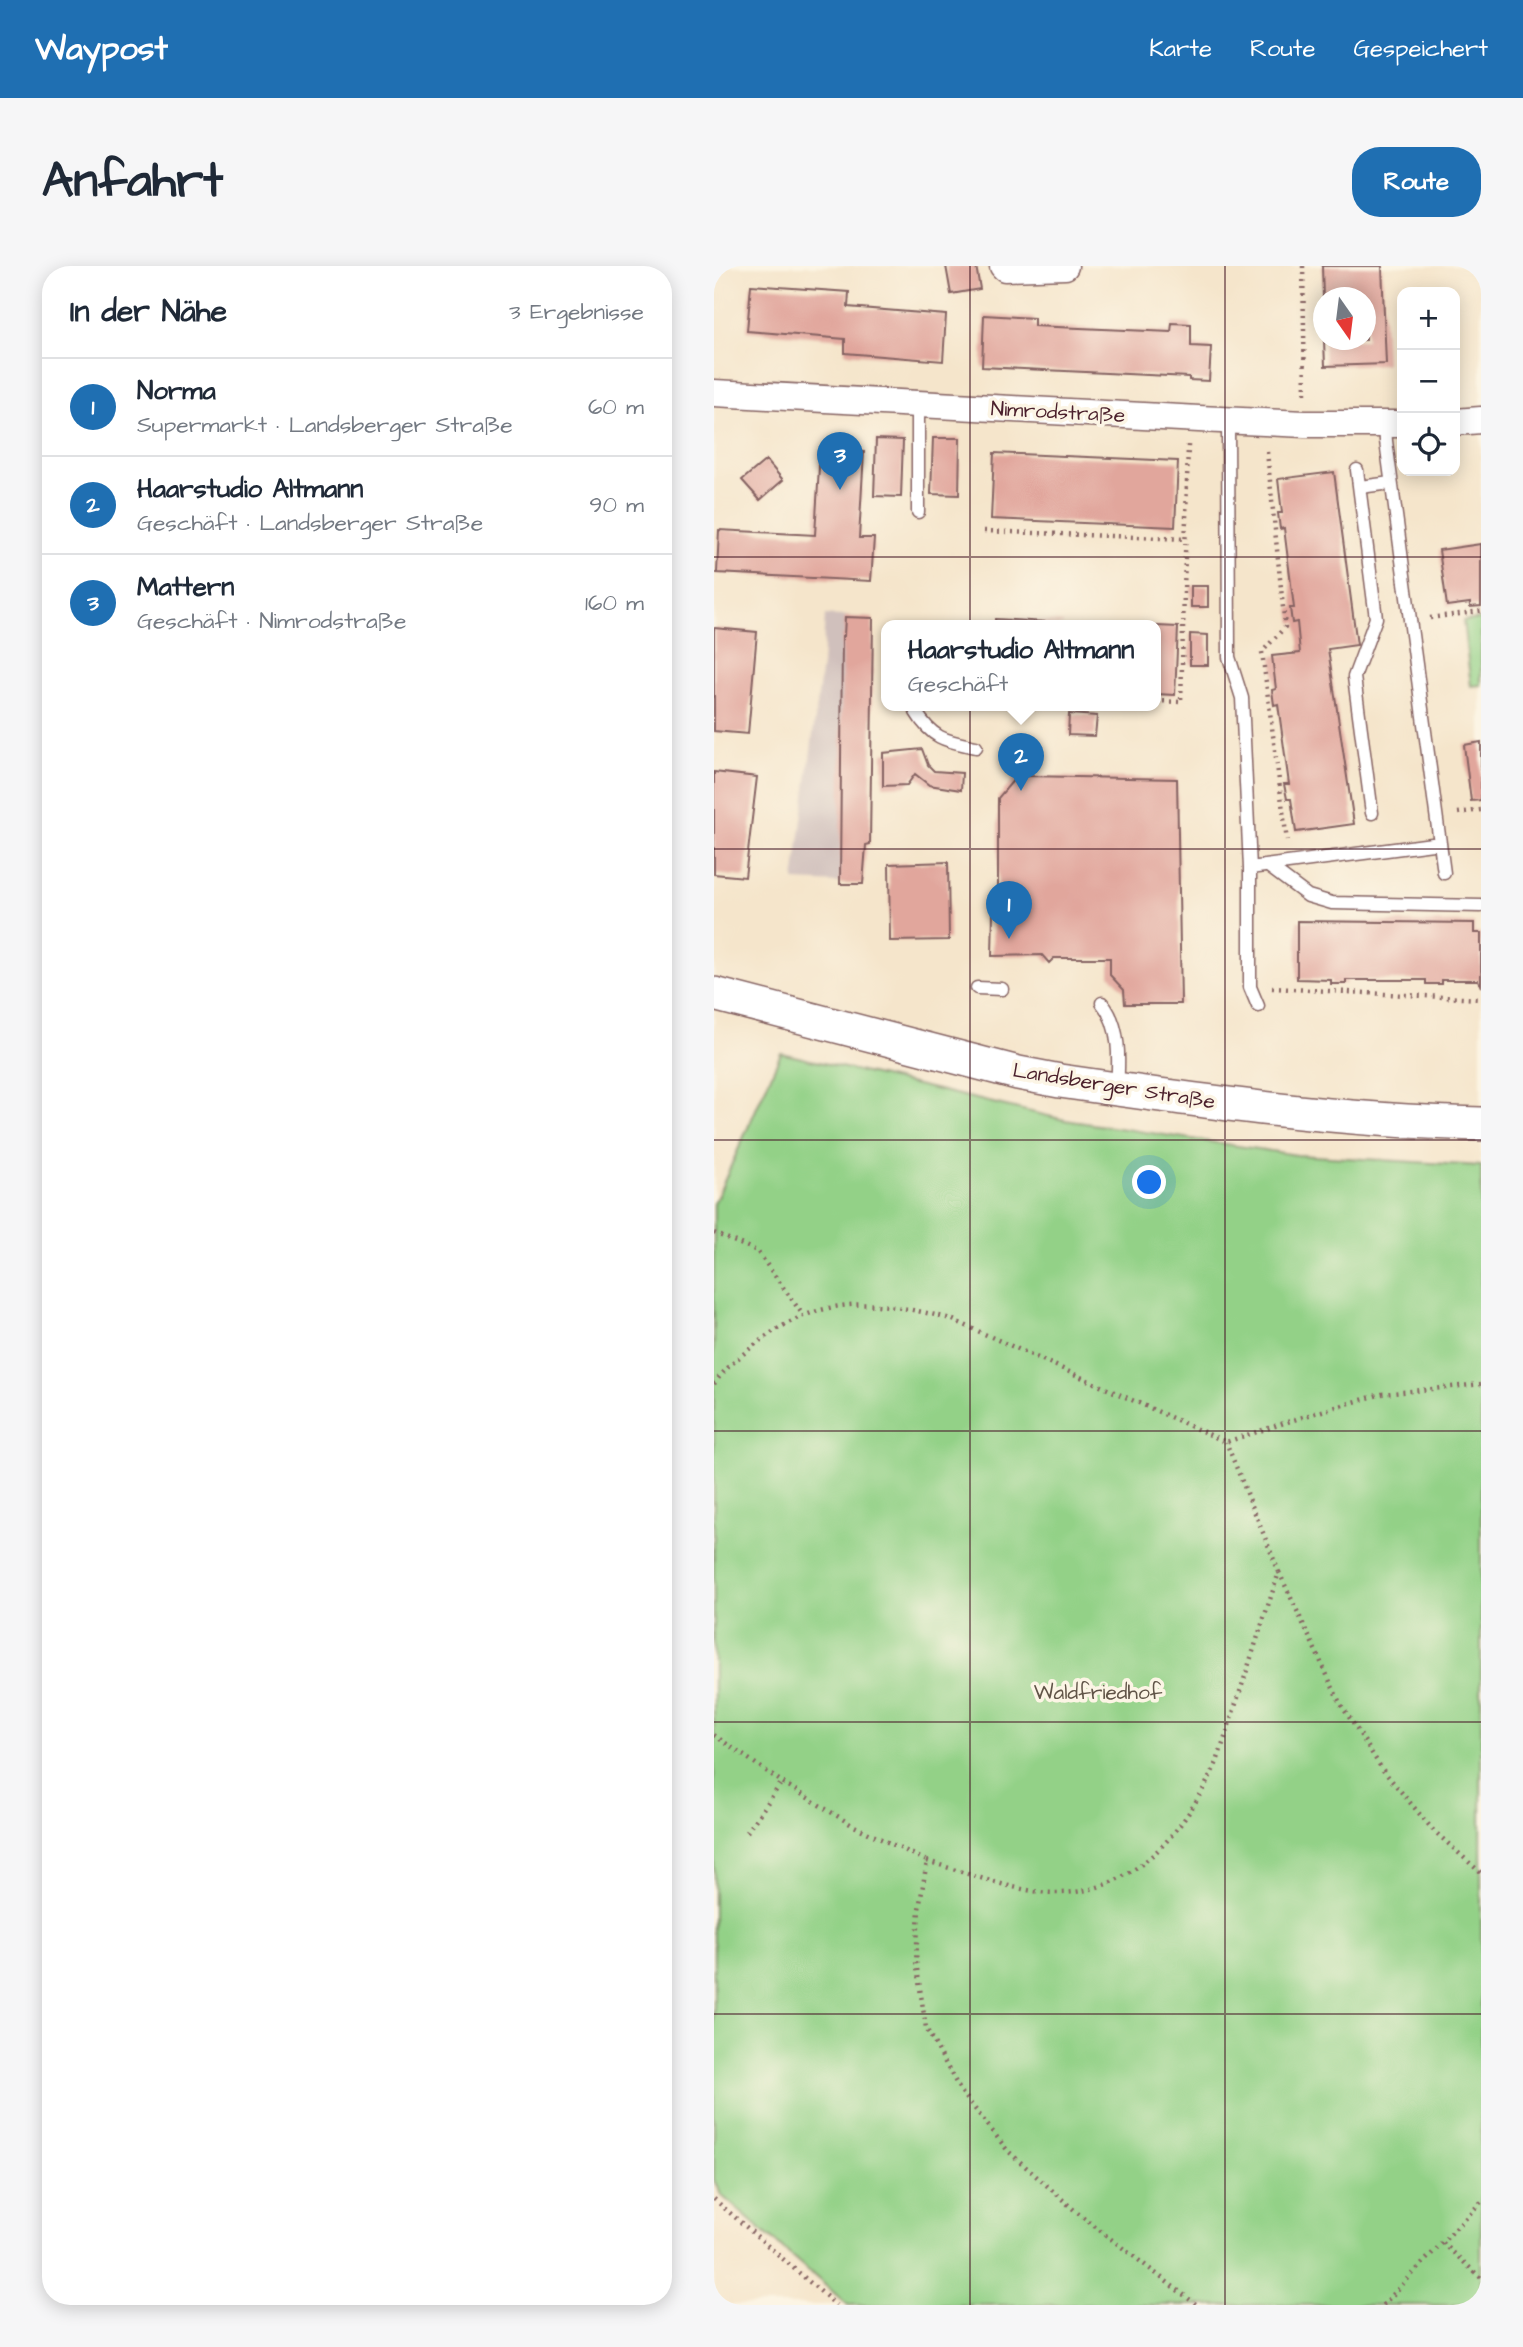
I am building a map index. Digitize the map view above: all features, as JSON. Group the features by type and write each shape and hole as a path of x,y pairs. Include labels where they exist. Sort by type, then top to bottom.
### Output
{"street":[{"path":"1003,266 1065,266"},
{"name":"Nimrodstraße","path":"714,393 1305,424 1394,425"},
{"path":"1460,422 1481,420"},
{"name":"Landsberger Straße","path":"714,994 1018,1073 1116,1089 1314,1114 1481,1124"}],"lane":[{"path":"918,405 918,512"},
{"path":"1228,420 1229,657 1242,698 1250,868 1250,987 1258,1006"},
{"path":"1394,425 1391,483 1444,873"},
{"path":"1357,470 1376,618 1354,677 1372,813"},
{"path":"1360,487 1391,483"},
{"path":"916,712 927,729 944,740 976,747"},
{"path":"1250,868 1440,843"},
{"path":"1268,866 1308,896 1332,903 1481,906"},
{"path":"977,988 1002,989"},
{"path":"1102,1003 1112,1014 1118,1051 1116,1089"}],"path":[{"path":"1303,266 1305,424"},
{"path":"1161,701 1181,702 1188,418"},
{"path":"1266,441 1285,627 1262,652 1290,863"},
{"path":"985,531 1185,539"},
{"path":"1410,620 1481,611"},
{"path":"1250,987 1481,999"},
{"path":"714,1233 757,1251 803,1315"},
{"path":"714,1384 722,1373 774,1331 803,1315 859,1304 906,1307 951,1319 1226,1442 1382,1394 1481,1384"},
{"path":"1226,1442 1279,1572 1340,1703 1382,1769 1433,1830 1481,1873"},
{"path":"714,1735 782,1782 852,1825 927,1861 1039,1892 1070,1893 1098,1888 1125,1876 1149,1858 1187,1816 1205,1787 1217,1762 1279,1572"},
{"path":"747,1832 782,1782"},
{"path":"927,1861 919,1909 916,1962 926,2028 960,2090 1008,2151 1081,2216 1197,2305"},
{"path":"714,2199 836,2305"},
{"path":"1383,2305 1481,2202"},
{"path":"1443,2242 1481,2278"}],"shaded area":[{"path":"825,615 873,618 870,844 866,845 863,884 794,881 822,665"}],"green space":[{"path":"1481,619 1481,685 1471,686 1463,621"},
{"name":"Waldfriedhof","path":"781,1053 1065,1120 1297,1155 1481,1166 1481,2305 848,2305 721,2195 714,2180 714,1204"}],"building":[{"path":"946,266 976,266 980,289 951,294"},
{"path":"1322,266 1382,266 1386,364 1325,366 1324,350 1376,350 1376,287 1323,287"},
{"path":"751,285 849,292 848,307 946,315 943,361 845,353 845,339 747,331"},
{"path":"984,315 1034,318 1034,326 1171,332 1172,323 1191,324 1191,346 1211,347 1209,381 1189,380 1189,377 982,367"},
{"path":"933,438 960,438 959,495 931,494"},
{"path":"876,439 903,440 901,497 874,496"},
{"path":"820,450 864,452 859,538 874,538 871,581 717,573 719,530 815,535"},
{"path":"994,453 1178,461 1175,527 991,519"},
{"path":"766,460 783,480 760,500 742,480"},
{"path":"1334,472 1357,645 1328,649 1354,824 1296,832 1291,799 1287,799 1284,784 1289,784 1278,704 1274,705 1272,690 1276,689 1272,656 1300,653 1297,622 1292,623 1290,608 1294,608 1284,528 1280,529 1278,513 1282,513 1278,479"},
{"path":"1481,544 1481,606 1470,607 1470,603 1447,606 1439,550"},
{"path":"1191,586 1208,586 1208,607 1191,607"},
{"path":"845,617 873,618 870,844 866,845 863,884 840,884 842,636"},
{"path":"1161,626 1178,627 1175,695 1161,694"},
{"path":"714,628 757,632 748,734 714,731"},
{"path":"1190,634 1208,635 1208,665 1190,665"},
{"path":"1069,714 1097,716 1095,736 1068,735"},
{"path":"1481,742 1481,800 1471,801 1464,745"},
{"path":"922,749 928,765 934,771 962,773 961,790 929,785 915,774 907,785 883,786 883,753"},
{"path":"1021,771 1026,776 1177,779 1181,1004 1125,1004 1124,990 1110,975 1110,958 1054,958 1049,963 1042,955 992,956 993,912 998,912 998,798"},
{"path":"714,772 757,777 745,877 714,874"},
{"path":"948,862 949,940 890,941 889,864"},
{"path":"1297,921 1474,923 1474,933 1481,933 1481,987 1478,980 1442,980 1442,984 1426,984 1426,980 1346,980 1346,984 1331,984 1331,980 1297,979"}],"place":[{"name":"Mattern","path":"840,490"},
{"name":"Haarstudio Altmann","path":"1021,791"},
{"name":"Norma","path":"1009,939"}]}
